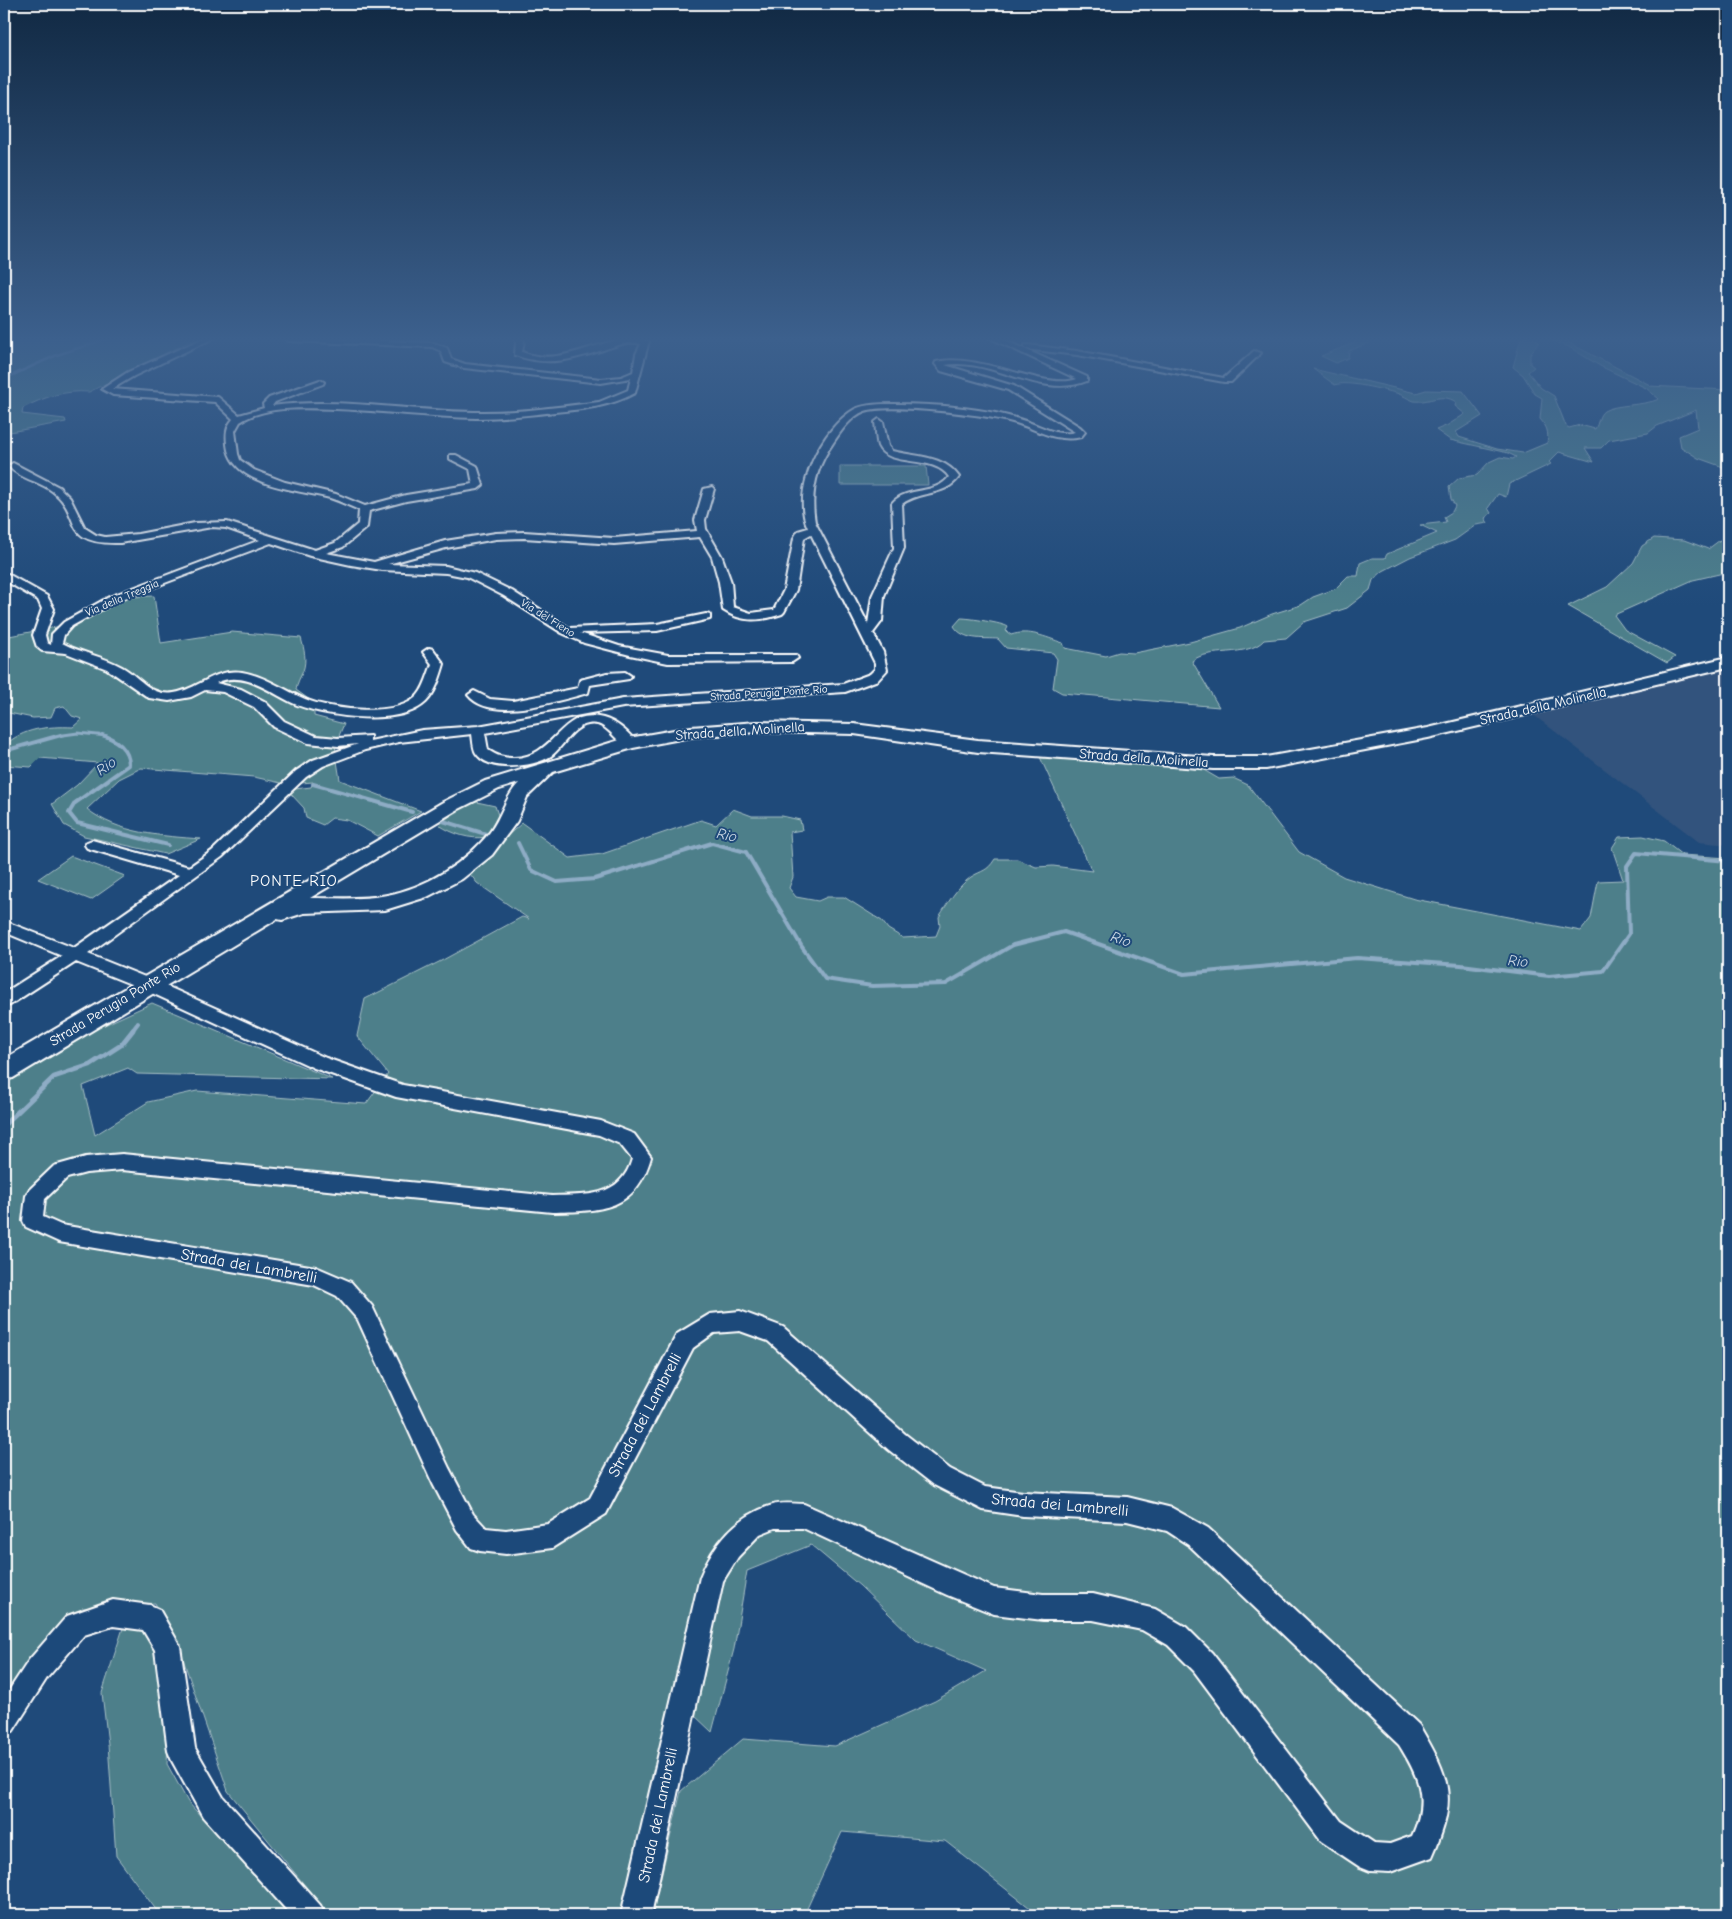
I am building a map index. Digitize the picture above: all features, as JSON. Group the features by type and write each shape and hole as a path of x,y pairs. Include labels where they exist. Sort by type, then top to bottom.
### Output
{"main road":[{"name":"Strada della Molinella","path":"554,765 630,743 691,732 802,726 854,729 978,746 1213,763 1266,763 1428,733 1728,662"},
{"name":"Strada Perugia Ponte Rio","path":"4,1071 226,937 450,806 492,785 554,765"},
{"name":"Strada Perugia Ponte Rio","path":"226,937 275,915 303,906 368,905 398,900 441,884 489,846 507,821 519,795 554,765"},
{"path":"492,785 506,786 519,795"},
{"name":"Strada Perugia Ponte Rio","path":"450,806 483,799 494,802 502,807 507,821"},
{"name":"Strada Perugia Ponte Rio","path":"353,862 338,878 335,886 337,893 368,905"}],"street":[{"path":"231,428 230,434 237,462 258,476 354,503 364,509 406,498 478,485 474,468 453,457"},
{"name":"Strada Perugia Ponte Rio","path":"4,1001 110,932 217,854 302,774 318,763 361,747 422,734 478,730 648,700 709,698 845,688 874,678 881,670 881,663 812,530 808,510 810,482 815,465 840,428"},
{"path":"866,633 876,621 878,596 900,548 897,503 908,495 945,486 952,482 954,477 952,472 942,465 889,453 883,446 880,428"},
{"name":"Strada Perugia Ponte Rio","path":"1034,428 1064,438 1078,435 1080,432 1075,428"},
{"path":"13,466 59,492 82,531 92,538 121,538 218,523 314,554 339,546 363,525 364,509"},
{"path":"709,489 700,520 704,533 717,557 725,582 727,608 734,614 764,617 778,612 790,590 799,538 802,533 812,530"},
{"name":"Via del Fieno","path":"369,566 447,543 485,537 513,535 603,541 672,538 704,533"},
{"name":"Via della Treggia","path":"65,650 56,644 58,634 82,615 113,599 270,540"},
{"name":"Via del Fieno","path":"314,554 369,566 447,570 472,575 503,590 579,637 652,657 668,659 792,658"},
{"path":"4,576 43,598 48,609 39,635 40,644 46,648 65,650 119,670 151,695 160,698 180,696 224,675 235,675 263,682 301,702 322,710 374,714 405,708 422,700 438,664 429,652"},
{"path":"566,630 658,628 689,623 706,617"},
{"path":"598,708 584,690 584,682 607,677 625,676"},
{"path":"203,686 224,688 237,692 259,704 279,724 313,740 338,742 407,731 422,734"},
{"path":"474,695 486,703 504,706 584,690"},
{"path":"478,730 482,752 491,760 506,763 525,762 541,757 577,723 593,720 607,724 630,743"},
{"path":"92,845 191,873"},
{"name":"Strada dei Lambrelli","path":"4,926 149,985 320,1063 364,1079 402,1092 601,1128 627,1139 642,1157 636,1176 618,1194 590,1203 552,1204 122,1162 86,1165 61,1172 36,1196 33,1221 59,1233 316,1276 344,1289 365,1314 441,1476 465,1522 480,1539 506,1542 552,1536 598,1506 684,1341 710,1324 740,1321 775,1334 919,1459 942,1477 984,1498 1024,1504 1127,1509 1172,1520 1199,1537 1409,1735 1424,1759 1436,1793 1433,1825 1422,1847 1390,1858 1370,1857 1332,1831 1203,1662 1177,1636 1146,1618 1093,1607 1043,1607 994,1601 956,1586 804,1516 774,1516 752,1526 729,1548 712,1577 636,1915"},
{"path":"4,1722 38,1669 76,1625 113,1613 150,1618 167,1646 182,1751 212,1807 310,1915"}],"shaded area":[{"path":"1728,662 1728,845 1699,842 1527,710"}],"green space":[{"path":"4,428 35,428 4,433"},
{"path":"1442,428 1463,428 1456,432 1459,437 1497,449 1523,453 1547,443 1548,433 1546,428 1655,428 1648,433 1609,440 1601,448 1585,448 1594,462 1559,452 1549,462 1551,464 1509,484 1506,497 1498,494 1488,508 1491,513 1485,518 1488,523 1476,525 1455,540 1410,557 1383,571 1373,580 1370,590 1347,608 1304,622 1286,638 1264,640 1248,649 1208,654 1192,661 1219,707 1062,693 1053,688 1057,659 1053,653 1006,648 998,639 968,636 958,631 954,626 961,618 993,622 1008,627 1006,631 1011,635 1018,633 1037,634 1063,643 1065,648 1106,656 1119,652 1134,653 1190,642 1240,628 1272,614 1301,605 1313,597 1335,589 1348,576 1358,576 1360,563 1372,558 1385,558 1387,554 1437,533 1420,525 1446,522 1444,517 1452,512 1455,506 1451,499 1449,487 1459,478 1477,475 1489,462 1500,457 1513,459 1516,457 1508,453 1450,440 1436,430"},
{"path":"1698,428 1728,428 1728,482 1723,467 1698,458 1681,447 1679,436"},
{"path":"840,466 926,466 928,485 840,485"},
{"path":"1728,534 1728,572 1693,580 1614,615 1625,630 1675,657 1667,663 1568,606 1607,587 1633,563 1642,546 1654,538 1684,540 1708,549"},
{"path":"154,596 161,643 232,632 301,638 305,663 296,690 314,703 314,716 344,724 335,745 336,752 304,763 281,783 254,777 141,768 119,779 87,809 113,824 127,829 156,835 201,839 165,854 84,836 64,825 52,804 77,785 98,763 40,758 31,767 4,765 4,746 19,735 36,729 73,727 82,719 72,716 64,706 55,708 51,717 33,718 4,712 4,637 61,626 106,598"},
{"path":"1040,757 1202,769 1219,779 1233,778 1248,785 1299,852 1344,877 1414,899 1581,931 1591,918 1598,881 1623,880 1612,848 1619,837 1643,836 1664,841 1682,855 1728,858 1728,1915 1039,1915 945,1841 842,1832 804,1915 652,1915 681,1791 743,1739 835,1746 935,1701 986,1671 916,1640 860,1586 811,1545 747,1571 734,1649 712,1732 674,1696 625,1915 329,1915 228,1791 181,1653 155,1603 82,1608 33,1662 4,1705 4,1080 57,1047 152,1003 332,1079 137,1074 128,1068 83,1086 95,1135 148,1102 197,1091 366,1104 388,1074 357,1036 365,999 441,961 522,917 529,919 477,883 470,874 489,852 522,823 570,858 602,854 701,820 716,825 733,809 752,816 782,816 800,820 802,830 790,832 793,877 789,888 796,897 818,901 827,897 844,897 882,921 888,929 903,938 936,936 940,926 939,917 953,896 966,881 987,869 995,859 1017,859 1036,867 1053,866 1092,871"},
{"path":"337,761 340,780 421,811 378,836 347,820 332,818 323,825 306,818 304,808 290,793 295,789 311,787 313,782 301,783 312,773"},
{"path":"477,802 495,806 498,815 486,837 462,836 439,825 462,806"},
{"path":"71,856 125,876 91,900 38,879"},
{"path":"124,1625 144,1631 158,1642 169,1716 167,1764 188,1802 289,1915 160,1915 116,1856 108,1744 102,1693"}],"waterway":[{"name":"Rio","path":"59,736 78,733 104,736"},
{"name":"Rio","path":"4,751 59,736"},
{"name":"Rio","path":"104,736 121,746 127,754 129,765 75,803 69,813 77,823 168,845"},
{"name":"Rio","path":"313,784 412,812"},
{"name":"Rio","path":"443,821 486,834"},
{"name":"Rio","path":"518,843 531,870 557,882 595,879 712,843 746,852 802,947 825,979 872,986 946,984 1013,945 1064,932 1184,974 1357,958 1461,965 1549,976 1603,971 1629,934 1627,866 1636,853 1728,861"},
{"path":"132,1031 138,1023"},
{"path":"4,1125 54,1077 90,1065 121,1045 133,1030"}],"district":[{"name":"PONTE RIO","path":"294,881"}]}
